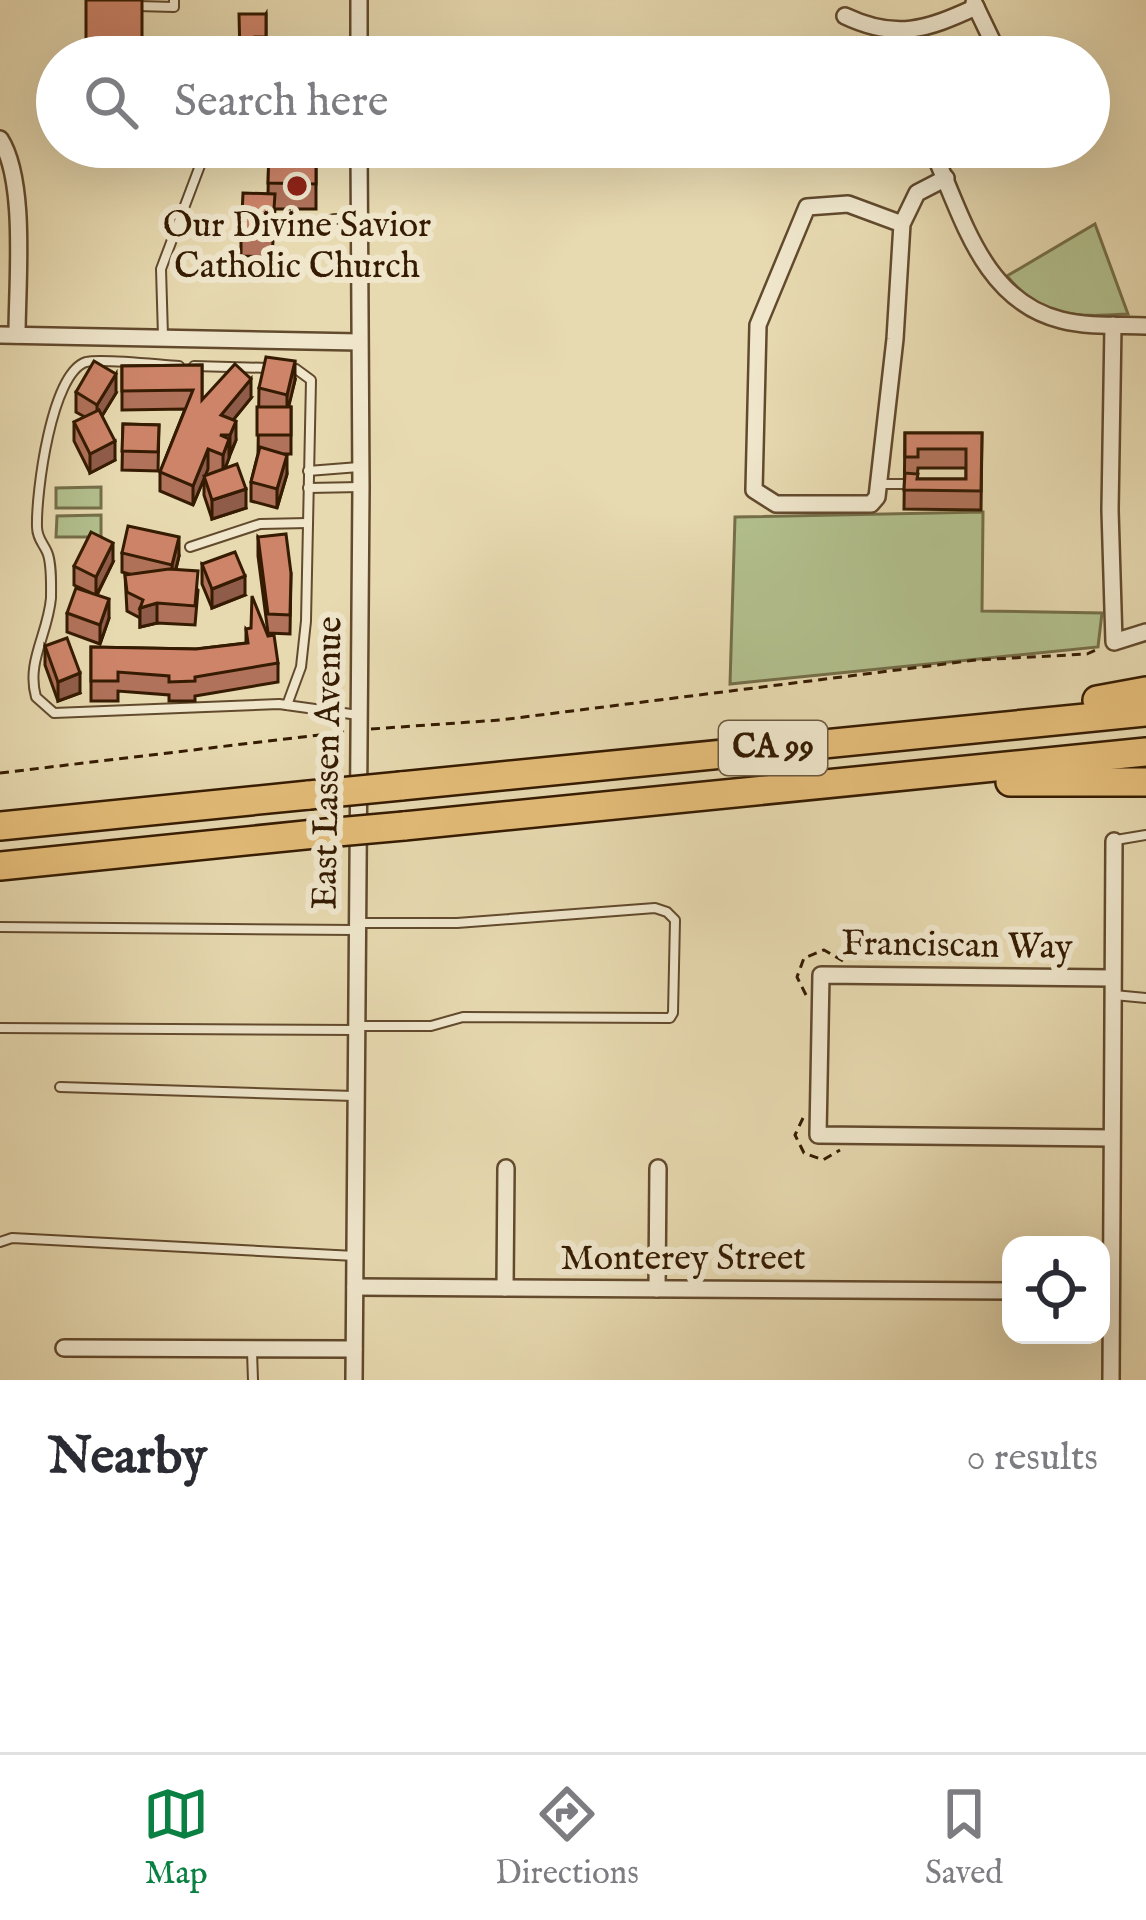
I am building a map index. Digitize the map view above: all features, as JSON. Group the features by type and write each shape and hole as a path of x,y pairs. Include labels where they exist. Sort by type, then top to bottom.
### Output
{"highway":[{"path":"935,732 950,722 1146,691"},
{"name":"CA 99","path":"0,826 1146,712"},
{"name":"CA 99","path":"0,866 1146,752"},
{"path":"868,780 1146,782"}],"street":[{"path":"359,0 359,36"},
{"path":"845,16 875,31 896,32 946,20 975,4 990,36"},
{"path":"0,139 12,159 9,335 359,342"},
{"name":"East Lassen Avenue","path":"354,1380 359,168"},
{"path":"941,168 969,236 992,275 1025,306 1063,321 1146,326"},
{"path":"902,224 848,204 807,207 758,325 754,490 776,504 871,504 880,484 902,224 917,193 946,178"},
{"path":"1113,325 1114,642 1146,632"},
{"path":"1108,1236 1114,841"},
{"name":"Franciscan Way","path":"1112,986 821,975 818,1135 1112,1138"},
{"path":"505,1288 506,1168"},
{"path":"657,1289 658,1168"},
{"name":"Monterey Street","path":"355,1287 1002,1291"},
{"path":"1109,1344 1111,1380"},
{"path":"64,1348 354,1349"}],"lane":[{"path":"137,6 174,7 175,0"},
{"path":"163,338 161,269 199,168"},
{"path":"296,227 359,219"},
{"path":"287,705 301,667 311,380 296,369 86,362 72,373 56,404 43,470 37,530 49,555 50,577 45,632 32,666 32,682 43,706 54,713 122,713 287,705 358,723"},
{"path":"308,471 361,467"},
{"path":"880,484 918,484"},
{"path":"308,488 361,487"},
{"path":"190,547 260,524 308,524"},
{"path":"1114,841 1146,835"},
{"path":"0,927 357,926 655,908 674,920 670,1018 463,1017 430,1026 356,1028 0,1028"},
{"path":"1112,986 1146,998"},
{"path":"60,1088 356,1096"},
{"path":"0,1242 12,1238 355,1256"},
{"path":"252,1349 253,1380"}],"path":[{"path":"0,773 358,723 500,720 976,660 1088,654 1114,642"},
{"path":"808,1002 796,977 803,958 824,950 850,962"},
{"path":"807,1109 796,1135 804,1154 823,1160 847,1148"}],"green space":[{"path":"1095,224 1128,314 1092,315 1047,308 1007,276"},
{"path":"101,487 101,508 56,508 56,488"},
{"path":"983,512 982,611 1102,613 1098,647 730,684 735,517"},
{"path":"101,515 101,537 56,537 57,516"}],"building":[{"path":"86,0 142,0 142,36 86,36"},
{"path":"239,14 266,14 266,36 240,36"},
{"path":"268,168 316,168 316,184 268,183"},
{"path":"243,193 275,194 272,238 241,237"},
{"path":"266,357 295,361 287,395 259,388"},
{"path":"94,361 116,374 97,405 76,392"},
{"path":"235,364 251,379 221,415 236,421 230,435 220,435 229,439 223,455 208,449 193,486 160,472 193,390 122,391 122,366 202,365 202,400"},
{"path":"257,407 291,407 291,435 257,435"},
{"path":"99,410 115,441 90,454 74,422"},
{"path":"123,424 159,425 158,452 122,451"},
{"path":"905,433 982,433 981,491 904,490 905,473 918,474 917,479 966,479 966,449 918,449 918,457 905,457"},
{"path":"260,447 287,455 277,489 251,482"},
{"path":"237,464 246,489 212,500 204,476"},
{"path":"128,526 179,537 172,565 122,553"},
{"path":"91,532 113,543 96,577 74,566"},
{"path":"286,534 290,615 268,614 258,537"},
{"path":"235,552 245,576 212,589 202,564"},
{"path":"198,571 195,606 157,603 140,608 143,600 127,592 125,575"},
{"path":"76,588 109,599 100,625 67,613"},
{"path":"252,596 268,636 274,635 278,663 195,677 195,681 169,682 169,676 118,672 118,681 91,681 91,647 196,649 248,643"},
{"path":"67,638 80,673 58,682 45,646"}],"place":[{"name":"Our Divine Savior Catholic Church","path":"297,186"}]}
